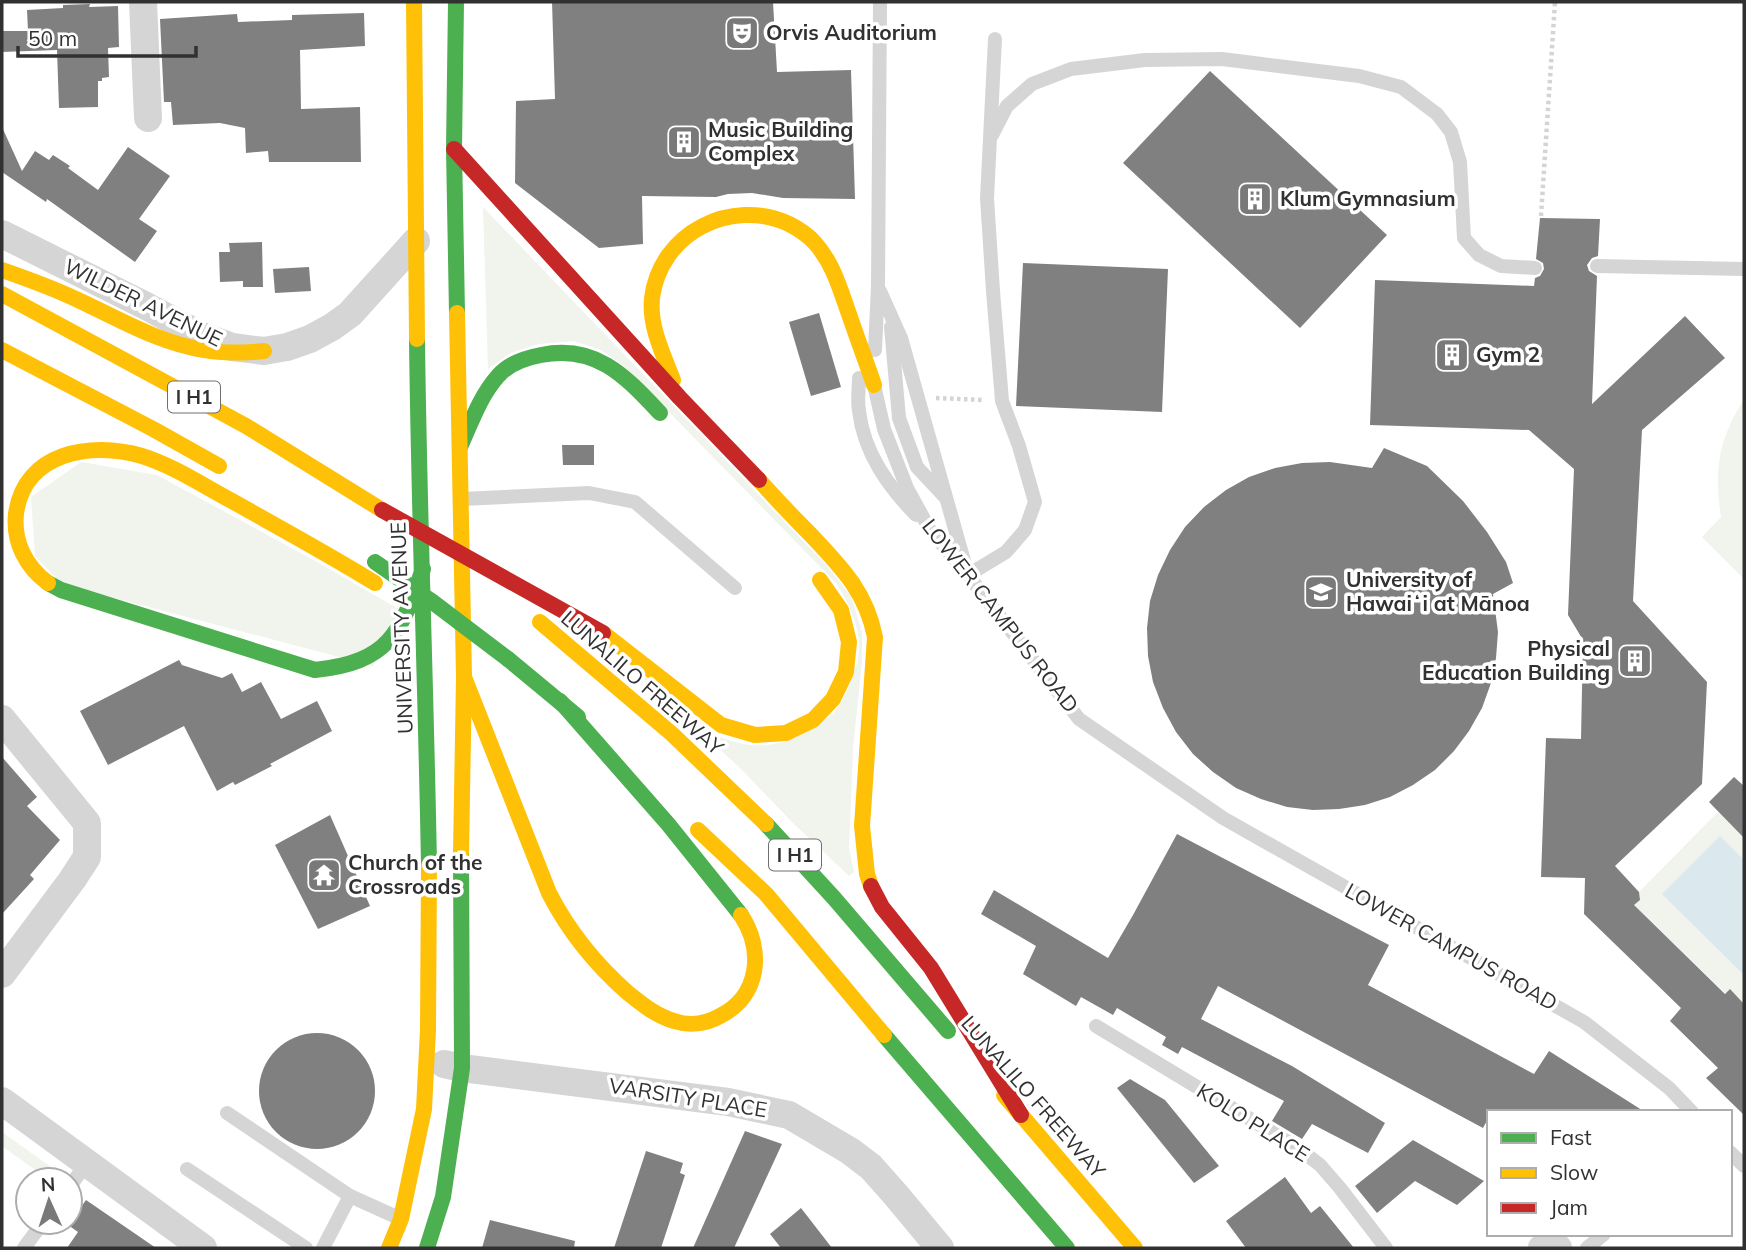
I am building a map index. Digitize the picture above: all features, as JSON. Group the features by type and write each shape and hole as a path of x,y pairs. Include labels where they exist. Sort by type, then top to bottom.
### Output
{"main road":[{"name":"UNIVERSITY AVENUE","path":"389,1248 401,1219 424,1110 428,1060 430,897 419,487 414,2"},
{"path":"427,1248 443,1197 462,1068 461,824 464,677 454,149 456,2"},
{"path":"454,149 680,398 856,585 867,604 875,638 862,826 867,874 882,907 930,968 1021,1115"},
{"path":"680,398 654,329 652,295 656,278 673,248 691,231 714,219 750,213 784,221 814,241 825,255 834,271 874,384"},
{"path":"2,270 61,292 130,326 193,348 216,352 264,351"},
{"name":"I H1","path":"2,294 246,426 382,510 511,600"},
{"name":"I H1","path":"2,350 228,471"},
{"path":"460,447 487,390 505,369 524,359 562,351 580,353 599,360 629,380 667,419"},
{"path":"423,569 402,622 394,635 362,661 339,668 315,670 61,590 50,584 34,570 21,549 16,526 18,502 30,479 51,461 94,450 137,455 182,474 316,547 375,583 430,600"},
{"path":"382,510 603,634 720,725 737,733 758,735 793,730 819,714 839,692 850,652 846,628 836,601 808,568"},
{"name":"I H1","path":"358,550 430,600 560,701 766,894 1067,1248"},
{"name":"LUNALILO FREEWAY","path":"535,619 663,726 778,837 1135,1248"},
{"path":"464,677 549,893 580,944 599,968 650,1010 663,1017 686,1024 699,1024 723,1016 743,1000 754,977 755,949 747,924 668,824 560,701"}],"street":[{"path":"143,2 148,118"},
{"name":"WILDER AVENUE","path":"2,234 202,336 232,347 264,351 310,339 350,314 416,241"},
{"path":"2,719 87,822 87,858 2,974"},
{"name":"VARSITY PLACE","path":"428,1060 462,1068 728,1102 789,1115 850,1151 871,1167 940,1248"},
{"path":"2,1101 202,1248"},
{"path":"1542,1248 1558,1248"}],"lane":[{"name":"LOWER CAMPUS ROAD","path":"880,2 878,286 874,384 884,429 907,488 930,530 1079,719 1223,818 1584,1022 1669,1088 1690,1110"},
{"path":"878,286 901,338 968,575 1006,552 1025,530 1035,502 1019,446 1002,401 986,198 995,39"},
{"path":"989,139 1007,106 1032,84 1071,69 1145,60 1222,58 1359,76 1401,87 1437,114 1451,132 1460,162 1464,238 1479,255 1501,266 1535,268"},
{"path":"1597,266 1744,269"},
{"path":"878,286 860,326 859,411 871,457 899,498 930,530"},
{"path":"891,315 900,418 917,467 947,500"},
{"path":"461,499 589,493 635,502 735,588"},
{"name":"KOLO PLACE","path":"1096,1026 1298,1148 1320,1165 1386,1248"},
{"path":"227,1113 350,1196 401,1219"},
{"path":"1732,1154 1744,1167"},
{"path":"84,1167 87,1163"},
{"path":"187,1169 306,1248"},
{"path":"323,1248 350,1196"},
{"path":"1587,1248 1602,1236"}],"path":[{"path":"1541,216 1555,2"},
{"path":"918,397 1002,401"}],"shaded area":[{"path":"483,207 827,566 851,596 862,632 862,661 853,749 849,848 854,872 849,876 741,769 626,662 722,738 751,745 788,741 833,714 849,687 857,665 859,639 846,600 836,583 624,366 601,350 574,341 538,344 511,353 488,369"},
{"path":"1744,400 1744,579 1702,537 1721,517 1718,485 1720,456 1728,428"},
{"path":"81,462 157,475 407,614 373,666 62,584 35,556 31,497"},
{"path":"1718,812 1744,838 1744,1011 1634,905 1640,900 1639,892"},
{"path":"1720,836 1744,860 1744,975 1662,894"},
{"path":"2,1132 49,1166 30,1166 2,1146"}],"building":[{"name":"Music Building Complex","path":"552,2 773,2 777,72 851,70 855,199 783,198 752,193 716,197 642,196 643,244 599,248 515,183 516,101 555,99"},
{"path":"90,4 89,7 118,6 119,47 108,48 109,77 98,81 98,107 59,108 57,50 2,52 2,31 28,31 27,10"},
{"path":"364,13 365,46 300,50 301,109 360,107 361,162 269,162 268,151 246,153 245,128 220,123 173,125 171,102 164,102 160,19 237,14 238,22 292,20 292,15"},
{"name":"Klum Gymnasium","path":"1210,71 1387,235 1300,328 1123,163"},
{"path":"2,127 22,171 35,151 49,160 53,155 98,190 128,147 170,176 139,219 157,231 135,262 47,199 46,202 2,172"},
{"name":"Physical Education Building","path":"1540,218 1600,219 1598,256 1592,258 1587,265 1589,271 1597,276 1592,404 1685,316 1725,358 1642,430 1633,601 1707,682 1702,784 1615,866 1639,892 1640,900 1634,905 1725,994 1730,989 1744,1004 1744,1115 1706,1078 1718,1068 1670,1021 1681,1008 1584,914 1585,878 1541,877 1546,738 1581,739 1583,640 1568,615 1574,469 1529,430 1370,425 1375,280 1534,286 1535,278 1540,276 1544,269 1543,263 1536,259"},
{"path":"262,242 263,287 243,287 243,281 220,282 219,252 230,252 229,243"},
{"path":"1023,263 1168,269 1162,412 1016,406"},
{"path":"309,267 311,291 275,293 273,269"},
{"path":"819,313 841,387 811,396 789,322"},
{"path":"562,445 594,445 594,465 563,465"},
{"path":"1384,448 1427,466 1463,501 1506,562 1513,583 1493,594 1498,632 1491,683 1482,708 1454,751 1435,770 1390,797 1365,805 1313,810 1287,807 1261,799 1236,788 1193,754 1176,732 1163,708 1153,682 1148,656 1150,601 1158,575 1185,527 1204,507 1249,477 1302,463 1330,462 1372,468"},
{"path":"179,660 182,665 222,678 232,673 242,692 261,682 281,719 317,701 332,731 270,764 272,766 217,791 184,726 108,765 80,711"},
{"path":"2,757 37,797 27,806 60,840 30,875 34,879 2,914"},
{"path":"1734,777 1744,786 1744,838 1709,802"},
{"name":"Church of the Crossroads","path":"330,815 370,906 318,929 275,845"},
{"path":"1177,834 1389,945 1368,985 1534,1074 1549,1051 1642,1110 1487,1110 1487,1121 1483,1128 1218,986 1201,1019 1292,1066 1385,1123 1368,1153 1312,1124 1302,1139 1272,1121 1284,1101 1182,1047 1178,1054 1162,1045 1166,1037 1117,1008 1113,1015 1081,997 1076,1006 1023,974 1036,946 981,914 994,890 1108,958"},
{"path":"317,1033 339,1038 358,1050 370,1069 375,1091 370,1113 358,1132 339,1144 317,1149 295,1144 276,1132 264,1113 259,1091 264,1069 276,1050 295,1038"},
{"path":"1130,1079 1165,1100 1219,1166 1194,1183 1117,1088"},
{"path":"745,1131 782,1144 734,1248 693,1248"},
{"path":"1413,1140 1484,1181 1457,1205 1415,1181 1377,1213 1355,1186"},
{"path":"646,1151 683,1163 680,1173 685,1175 661,1248 614,1248"},
{"path":"1285,1177 1311,1213 1320,1206 1354,1248 1246,1248 1226,1221"},
{"path":"86,1200 156,1248 67,1248 75,1236 84,1236"},
{"path":"801,1208 832,1248 781,1248 770,1234"},
{"path":"490,1220 575,1241 574,1248 482,1248"}],"traffic: fast":[{"path":"456,2 454,149 457,313"},
{"path":"417,339 429,866"},
{"path":"460,447 481,401 498,376 518,362 541,355 578,354 594,359 621,375 660,413"},
{"path":"375,562 508,659"},
{"path":"48,583 61,590 315,670 360,660 376,652 388,641 407,611 423,569"},
{"path":"508,659 578,717"},
{"path":"560,701 668,824 741,915"},
{"path":"766,824 834,898 948,1031"},
{"path":"427,1248 443,1197 462,1068 461,853"},
{"path":"884,1035 1067,1248"}],"traffic: slow":[{"path":"414,2 417,339"},
{"path":"673,380 653,319 652,298 658,275 669,255 684,239 722,218 744,215 767,217 789,224 815,243 839,286 874,385"},
{"path":"2,270 59,292 140,330 187,347 219,352 264,351"},
{"path":"2,294 246,426 382,510"},
{"path":"457,313 464,677 461,853"},
{"path":"2,350 219,466"},
{"path":"48,583 27,562 19,544 16,514 22,493 32,477 46,464 82,451 102,450 142,456 177,470 375,583"},
{"path":"759,480 843,570 859,594 871,621 875,637 862,826 867,874 871,886"},
{"path":"603,633 721,725 755,735 786,733 813,720 833,699 846,672 849,642 841,610 820,580"},
{"path":"540,622 672,734 766,824"},
{"path":"464,677 549,893 584,947 628,993 661,1016 674,1021 697,1023 720,1016 743,997 754,971 753,943 741,915"},
{"path":"698,830 766,894 884,1035"},
{"path":"389,1248 401,1219 424,1109 428,1030 429,866"},
{"path":"1004,1095 1135,1248"}],"traffic: jam":[{"path":"454,149 680,398 759,480"},
{"path":"382,510 603,633"},
{"path":"871,886 882,907 931,968 1021,1115"}],"place":[{"name":"Orvis Auditorium","path":"742,33"},
{"name":"Music Building Complex","path":"684,142"},
{"name":"Klum Gymnasium","path":"1255,199"},
{"name":"Gym 2","path":"1452,355"},
{"name":"University of Hawaiʻi at Mānoa","path":"1321,592"},
{"name":"Physical Education Building","path":"1635,661"},
{"name":"Church of the Crossroads","path":"324,875"}]}
